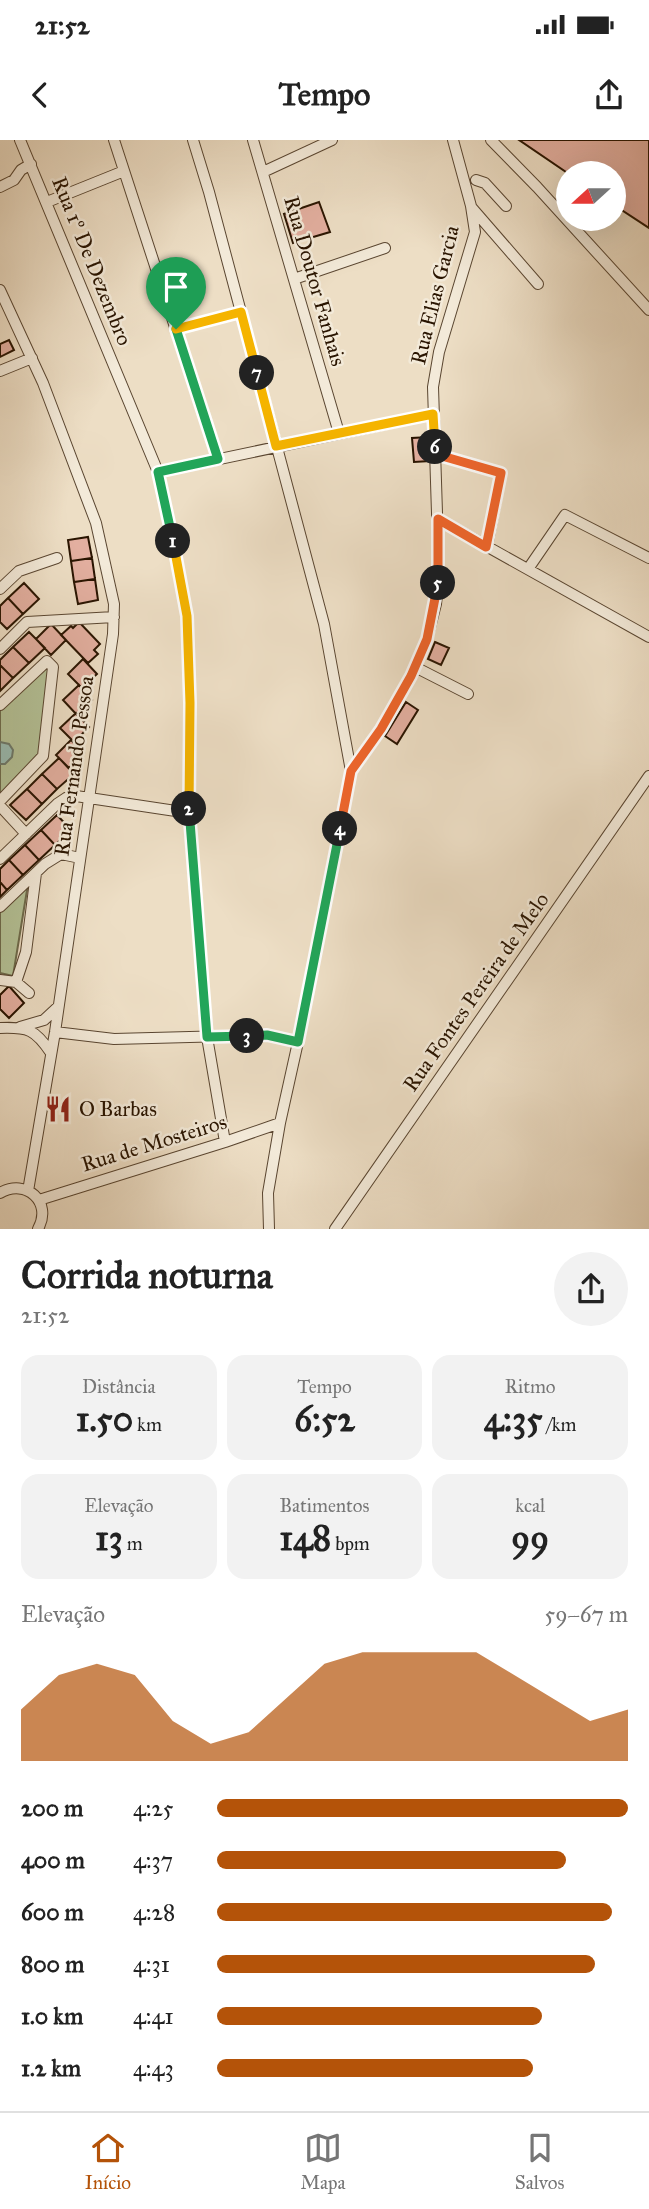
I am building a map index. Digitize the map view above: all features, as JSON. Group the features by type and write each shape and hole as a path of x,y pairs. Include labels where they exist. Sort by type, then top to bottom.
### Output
{"street":[{"name":"Rua 1º De Dezembro","path":"20,140 158,472 173,541 187,616 190,703 189,813 207,1037 225,1142"},
{"path":"114,140 218,459"},
{"path":"193,140 324,624 351,771"},
{"name":"Rua Doutor Fanhais","path":"253,140 339,433"},
{"path":"263,172 332,140"},
{"name":"Rua Elias Garcia","path":"269,1229 268,1193 279,1123 298,1042 351,771 381,729 415,667 427,639 436,604 439,576 433,387 438,360 475,232 471,206 453,140"},
{"path":"491,140 649,310"},
{"path":"0,187 15,180 21,170 30,164"},
{"path":"47,202 124,171"},
{"path":"476,180 485,183 506,206"},
{"path":"471,206 538,284"},
{"path":"294,279 385,248"},
{"name":"Rua Fernando Pessoa","path":"1,296 43,383 96,523 114,604 113,634 55,1032 28,1191"},
{"path":"176,329 241,312"},
{"path":"0,372 32,358"},
{"path":"158,472 433,414"},
{"path":"435,454 501,473 486,547"},
{"path":"528,569 565,515 648,555"},
{"path":"438,519 649,637"},
{"path":"0,589 19,571 57,558"},
{"path":"0,649 27,622 114,617"},
{"path":"0,705 47,661 53,667 43,756 0,801"},
{"path":"415,667 468,694"},
{"name":"Rua Fontes Pereira de Melo","path":"335,1229 649,776"},
{"path":"0,859 66,798 76,796 189,813"},
{"path":"0,806 26,834"},
{"path":"0,907 45,864 61,855 80,858"},
{"path":"16,982 26,951 36,873"},
{"path":"0,980 16,982 29,993"},
{"path":"19,1027 44,1020 58,1007"},
{"path":"0,1028 24,1027 40,1037 51,1053"},
{"path":"55,1032 114,1039 267,1035 298,1042"},
{"name":"Rua de Mosteiros","path":"39,1200 279,1123"},
{"path":"3,1189 22,1188 39,1200 43,1216 38,1229"}],"green space":[{"path":"46,664 51,670 41,755 0,798 0,708"},
{"path":"28,884 13,976 0,973 0,911"}],"water":[{"path":"0,742 9,744 13,750 12,757 5,764 0,764"}],"building":[{"path":"519,140 649,140 649,228 626,213 626,161 556,161 556,165"},
{"path":"319,202 330,232 293,243 284,214"},
{"path":"9,340 14,350 0,357 0,344"},
{"path":"429,437 430,461 414,462 412,438"},
{"path":"88,537 92,558 71,561 68,540"},
{"path":"92,558 95,579 74,582 71,561"},
{"path":"95,579 98,600 78,604 74,582"},
{"path":"24,583 39,599 23,614 8,598"},
{"path":"8,598 23,614 7,629 0,622 0,606"},
{"path":"79,622 100,644 94,650 98,654 88,663 61,635"},
{"path":"51,624 66,640 51,655 36,639"},
{"path":"29,632 45,648 29,663 13,647"},
{"path":"435,642 449,648 441,665 428,659"},
{"path":"13,647 29,663 13,678 0,665 0,660"},
{"path":"83,659 97,674 82,688 68,674"},
{"path":"0,665 13,678 0,691"},
{"path":"79,685 92,700 77,715 63,700"},
{"path":"406,702 418,710 397,744 385,736"},
{"path":"76,713 89,727 74,742 60,728"},
{"path":"71,740 84,753 69,768 56,755"},
{"path":"59,758 74,774 57,789 42,774"},
{"path":"42,774 57,789 42,804 27,789"},
{"path":"27,789 42,804 26,820 10,805"},
{"path":"57,815 71,830 55,845 41,830"},
{"path":"41,830 55,845 39,860 25,845"},
{"path":"25,845 39,860 23,875 9,860"},
{"path":"9,860 23,875 7,890 0,882 0,869"},
{"path":"0,882 7,890 0,897"},
{"path":"9,986 24,1003 9,1018 0,1009 0,995"}],"place":[{"name":"O Barbas","path":"58,1109"}],"route":[{"path":"241,312 276,446 433,414 435,454 501,473 486,547 438,519 439,576 436,604 427,639 411,676 381,729 351,771 298,1042 267,1035 207,1037 189,813 190,703 187,616 158,472 218,459 176,329 241,312"}]}
